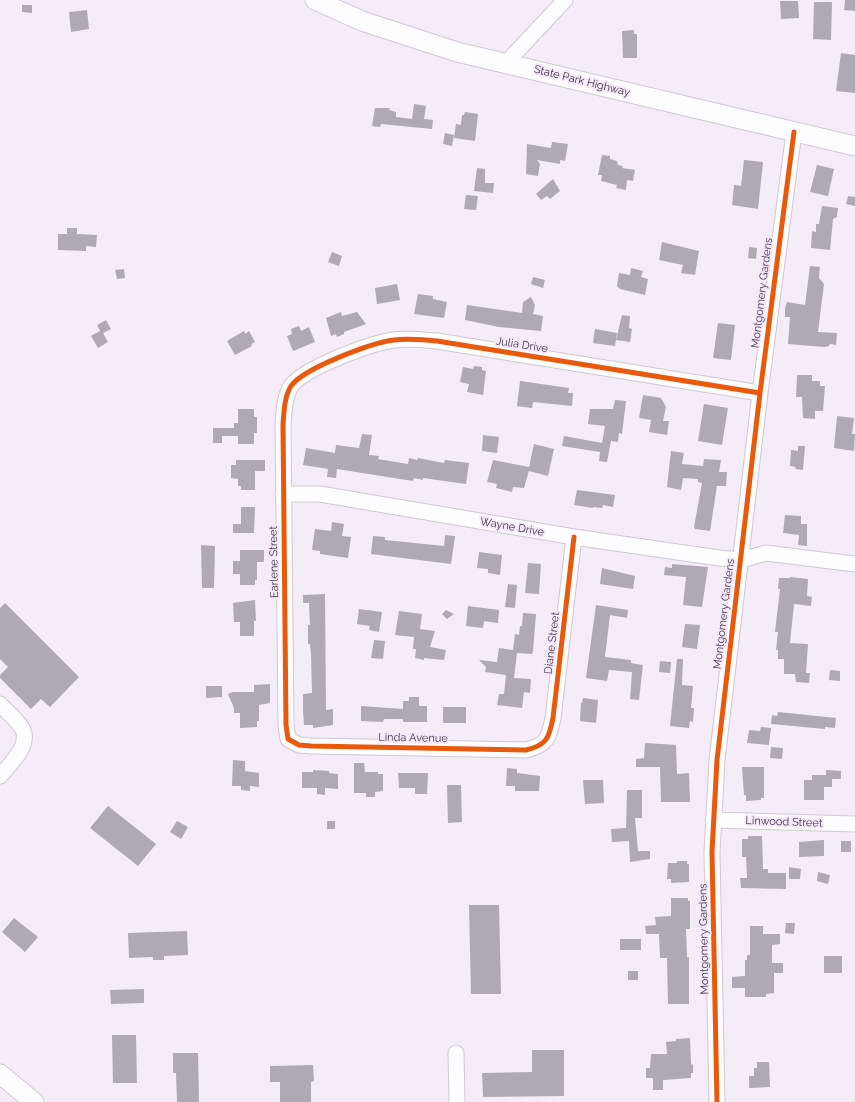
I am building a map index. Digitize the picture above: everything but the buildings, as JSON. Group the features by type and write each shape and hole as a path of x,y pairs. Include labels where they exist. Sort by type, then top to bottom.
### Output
{"main road":[{"name":"State Park Highway","path":"315,0 362,21 457,52 507,62 855,146"},
{"path":"0,1074 34,1102"}],"street":[{"path":"507,62 565,0"},
{"name":"Montgomery Gardens","path":"717,1102 712,820 717,760 760,393 794,132"},
{"name":"Julia Drive","path":"291,386 316,367 371,346 393,340 413,339 437,341 760,393"},
{"name":"Earlene Street","path":"288,739 286,725 283,494 285,404 291,386"},
{"name":"Wayne Drive","path":"283,494 320,494 574,537 741,560"},
{"name":"Diane Street","path":"540,747 549,736 553,718 574,537"},
{"path":"741,560 766,553 855,564"},
{"path":"0,704 23,730 24,737 23,746 0,776"},
{"name":"Linda Avenue","path":"288,739 299,745 311,746 526,750 540,747"},
{"name":"Linwood Street","path":"712,820 855,824"},
{"path":"456,1053 457,1102"}],"cycle path":[{"path":"717,1102 712,852 717,760 760,393 794,132"},
{"path":"574,537 553,718 548,736 539,746 526,750 311,746 299,745 288,739 286,725 283,425 287,395 291,386 298,379 323,364 355,351 384,342 410,339 437,341 760,393"}]}
